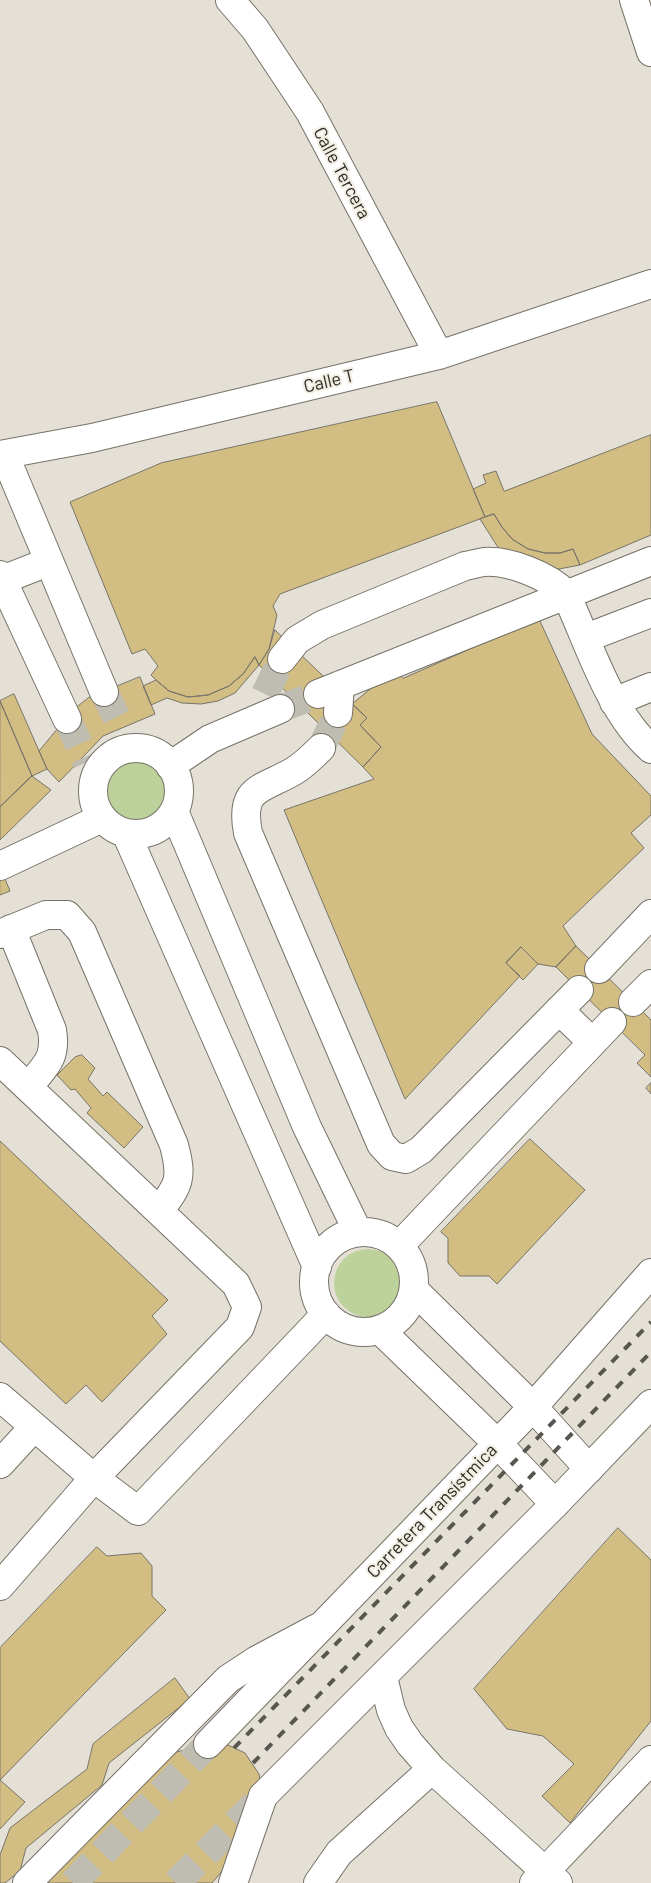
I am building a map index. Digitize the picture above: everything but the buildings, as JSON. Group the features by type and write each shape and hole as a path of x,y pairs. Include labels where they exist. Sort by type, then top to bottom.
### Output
{"street":[{"name":"Calle Tercera","path":"230,0 255,29 310,112 439,355"},
{"path":"634,0 651,52"},
{"name":"Calle T","path":"3,456 92,438 439,355 651,284"},
{"path":"3,456 104,692"},
{"path":"338,713 329,690 651,561"},
{"path":"48,562 1,577 67,719"},
{"path":"282,660 297,640 322,625 465,566 484,562 501,563 555,583 566,594 614,702 626,723 651,749"},
{"path":"586,638 651,613"},
{"path":"614,702 651,687"},
{"path":"122,728 132,741 161,758 177,780 178,796 174,811 166,823 154,830 140,834 126,833 113,828 102,818 95,806 91,770 101,765 111,755 124,749 138,748 161,758 210,739 269,706"},
{"path":"320,748 293,772 260,786 250,797 244,815 248,834 381,1144 392,1156 406,1159 421,1150 579,990"},
{"path":"174,811 307,1127 358,1232"},
{"path":"0,866 102,818"},
{"path":"126,833 317,1267"},
{"path":"599,969 651,914"},
{"path":"28,1087 49,1062 55,1046 52,1030 5,932 46,915 67,915 82,932 174,1145 180,1167 176,1188 159,1212"},
{"path":"559,1010 592,1042"},
{"path":"399,1246 612,1022"},
{"path":"0,1061 236,1284 247,1307 240,1328 94,1478 0,1586"},
{"path":"358,1232 380,1234 399,1246 409,1258 414,1274 414,1290 402,1315 380,1330 365,1332 351,1330 338,1324 326,1314 316,1292 317,1267 322,1254 332,1244 344,1236 358,1232"},
{"name":"Carretera Transístmica","path":"208,1744 533,1407 651,1273"},
{"path":"414,1290 533,1407 589,1469"},
{"path":"0,1397 94,1478 138,1511 326,1314"},
{"path":"380,1330 498,1444 555,1504"},
{"path":"233,1883 263,1796 555,1504 651,1404"},
{"path":"0,1464 34,1427"},
{"path":"26,1883 228,1679 257,1660 321,1626"},
{"path":"383,1677 391,1710 399,1728 432,1769 546,1879 651,1760"},
{"path":"318,1883 339,1854 432,1769"}],"green space":[{"path":"136,757 149,760 160,767 167,778 170,791 167,804 160,815 149,822 136,825 123,822 112,815 105,804 102,791 105,778 112,767 123,760"},
{"path":"368,1249 381,1252 392,1259 399,1270 402,1283 399,1296 392,1307 381,1314 368,1317 355,1314 344,1307 337,1296 334,1283 337,1270 344,1259 355,1252"}],"tunnel":[{"path":"265,694 282,659"},
{"path":"104,692 122,728"},
{"path":"280,709 318,694"},
{"path":"321,748 338,713"},
{"path":"67,719 87,762"},
{"path":"73,1883 208,1744"},
{"path":"176,1883 263,1796"}],"railway":[{"path":"234,1748 651,1322"},
{"path":"253,1763 651,1352"}]}
